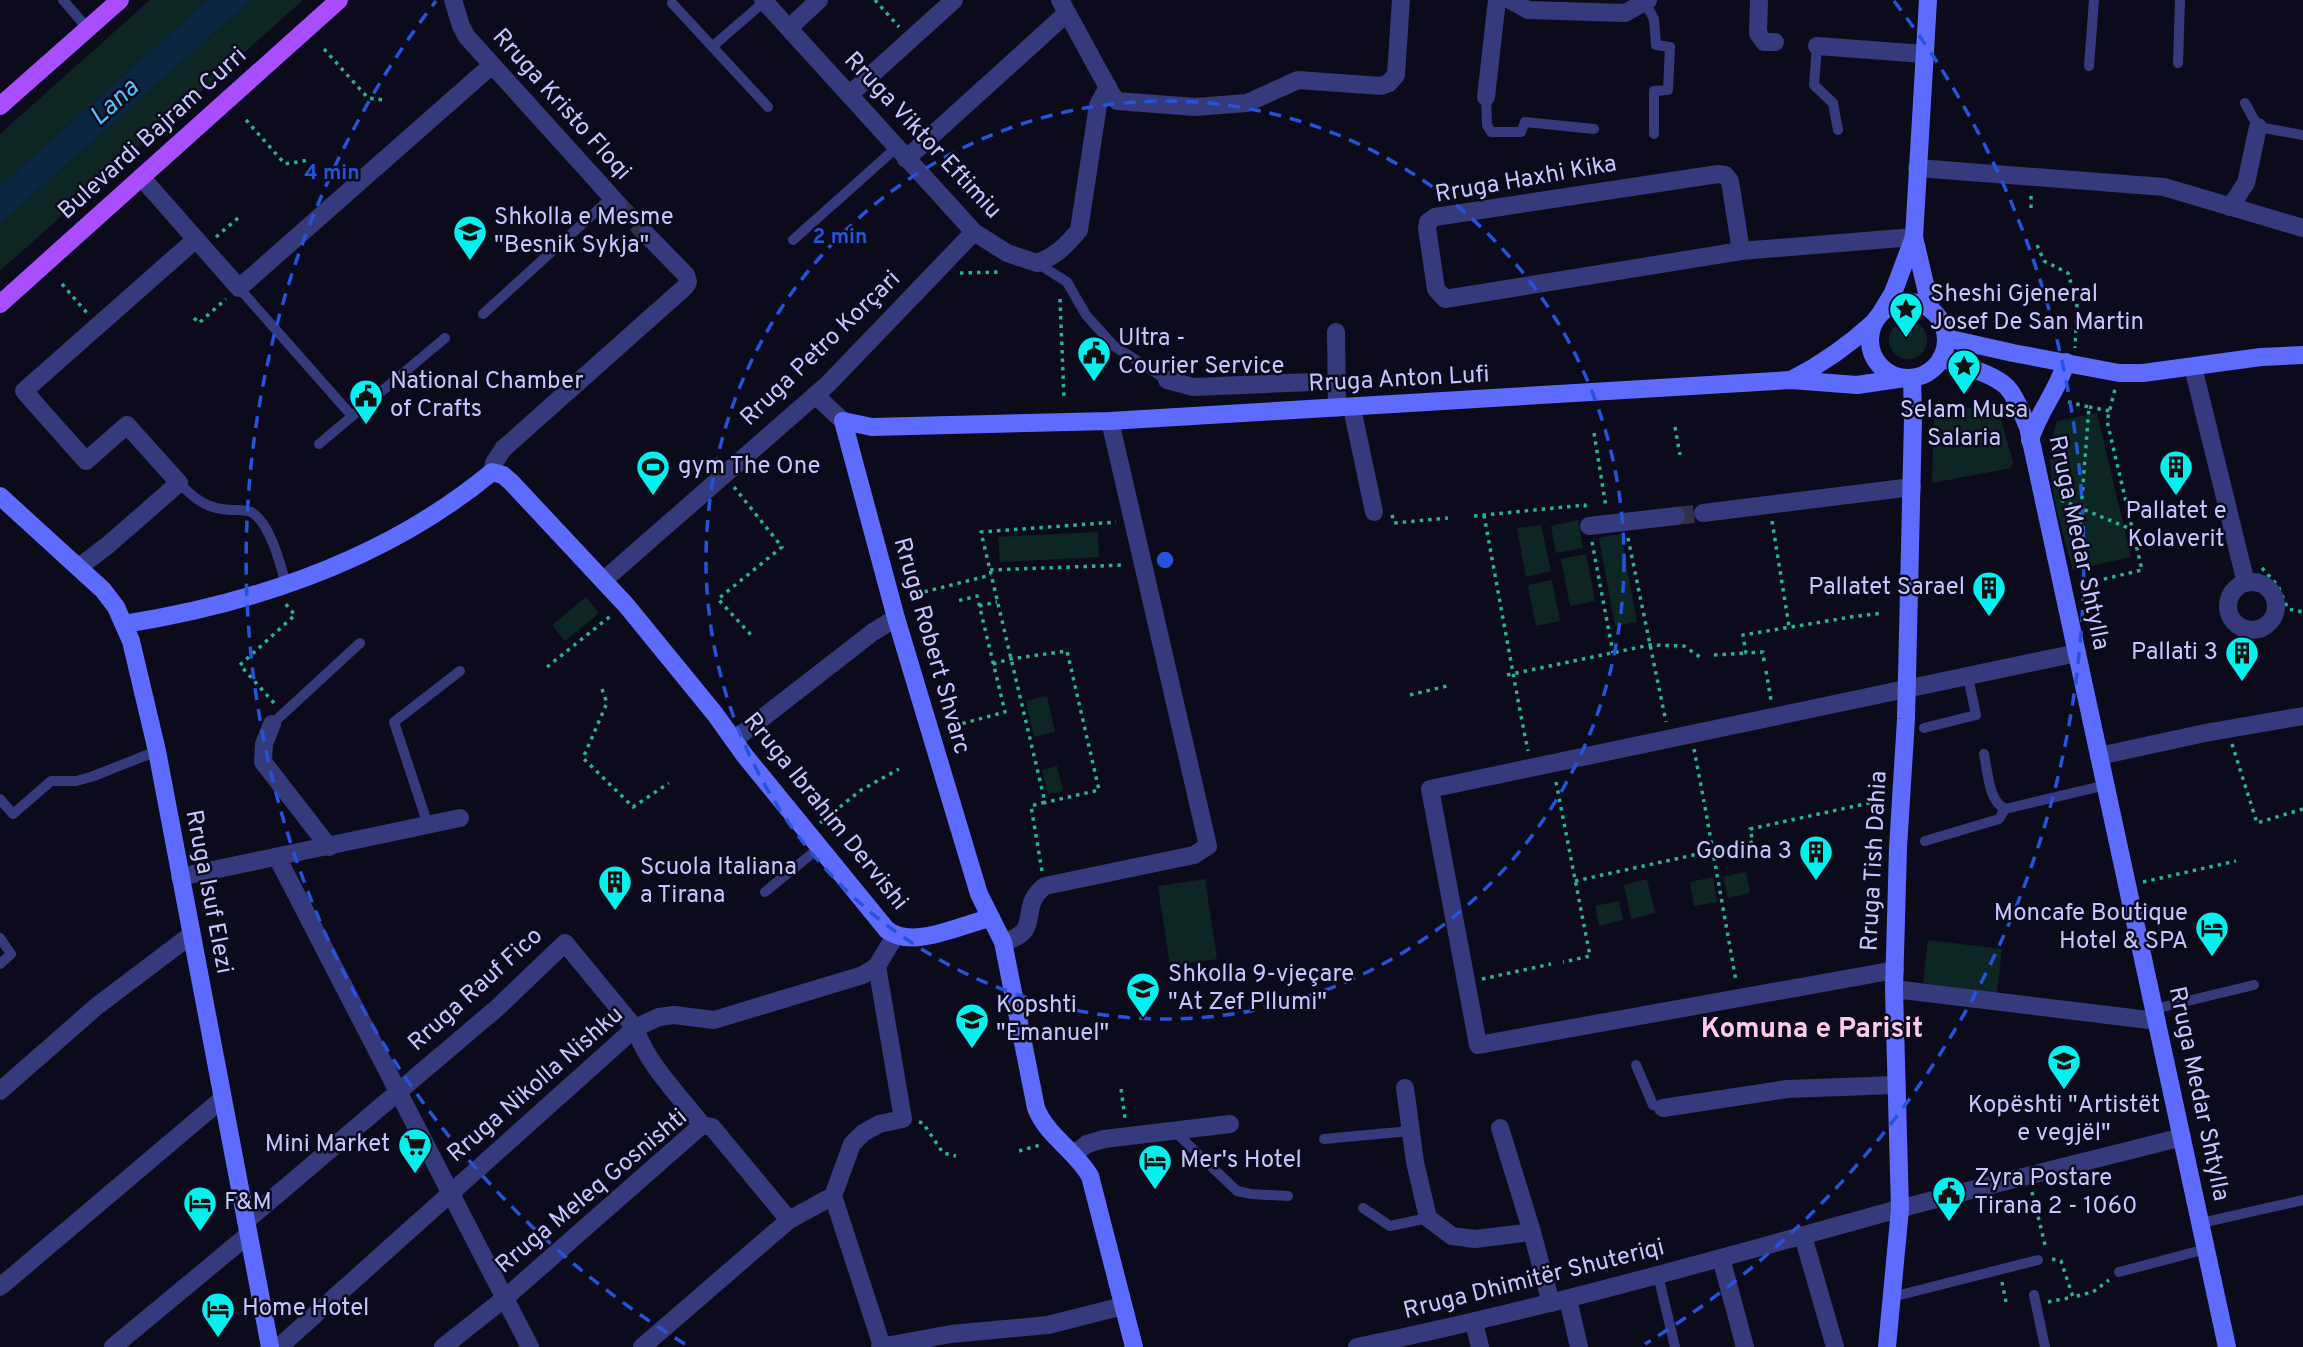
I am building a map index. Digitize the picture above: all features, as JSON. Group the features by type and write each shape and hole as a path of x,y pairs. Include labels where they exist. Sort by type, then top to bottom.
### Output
{"main road":[{"path":"0,106 120,0"},
{"name":"Bulevardi Bajram Curri","path":"0,304 339,0"}],"street":[{"name":"Rruga Kristo Floqi","path":"453,0 467,37 615,201"},
{"path":"789,29 819,0"},
{"path":"849,95 954,0"},
{"path":"901,153 1064,6 1118,102 1195,107 1247,103 1298,80 1381,86 1389,83 1396,75 1401,0"},
{"path":"1486,97 1497,0"},
{"path":"1510,0 1528,10 1625,13 1646,1"},
{"path":"1759,0 1758,33 1764,42 1775,42"},
{"path":"1928,0 1914,237 1931,310"},
{"name":"Rruga Viktor Eftimiu","path":"764,1 974,232 1007,253 1037,263"},
{"path":"1817,46 1924,54"},
{"path":"141,177 239,288 492,65"},
{"path":"1037,263 1059,252 1079,230 1098,105 1108,87"},
{"path":"2230,207 2246,183 2258,127"},
{"path":"1917,168 2164,187 2303,229"},
{"name":"Rruga Haxhi Kika","path":"1741,251 1730,181 1725,175 1718,174 1435,217 1428,222 1427,228 1436,289 1446,299 1741,251 1914,237"},
{"name":"Rruga Petro Korçari","path":"604,580 815,395 974,232"},
{"path":"124,624 203,609 286,585 346,562 395,537 455,500 492,472 503,449 685,287 688,282 686,275 648,235"},
{"path":"1878,317 1900,303 1922,304 1931,310 1944,327 1946,338 1941,358 1926,373 1908,378 1894,376 1877,363 1870,343 1878,317 1893,293 1914,237"},
{"path":"79,567 179,483 127,425 86,461 24,391 98,325 200,244"},
{"name":"Rruga Anton Lufi","path":"1791,380 1839,352 1878,317"},
{"path":"1336,332 1345,408 1374,512"},
{"path":"1946,338 2013,354 2119,373 2143,373 2261,357 2303,355"},
{"name":"Rruga Medar Shtylla","path":"1941,358 1995,379 2007,387 2015,397 2028,427 2042,492 2069,587 2077,653 2227,1347"},
{"path":"2030,440 2048,397 2070,363"},
{"path":"2193,367 2246,583"},
{"name":"Rruga Anton Lufi","path":"843,421 872,427 1110,421 1791,380 1857,385 1908,378"},
{"name":"Rruga Tish Dahia","path":"1887,1347 1900,1209 1894,989 1907,691 1912,487 1908,378"},
{"name":"Rruga Viktor Eftimiu","path":"1167,380 1193,387 1311,382"},
{"path":"815,395 843,421"},
{"name":"Rruga Robert Shvarc","path":"843,421 893,609 979,894 1003,942 1036,1108 1045,1127 1074,1154 1090,1176 1134,1347"},
{"path":"1003,942 1017,939 1024,934 1034,895 1045,886 1194,855 1208,846 1110,421"},
{"name":"Rruga Ibrahim Dervishi","path":"492,472 503,475 511,482 626,605 814,841 887,930 895,936 877,966"},
{"path":"1703,513 1912,487"},
{"name":"Rruga Isuf Elezi","path":"3,504 103,590 124,624 157,751 270,1347"},
{"path":"1589,526 1676,516"},
{"path":"734,740 873,632 893,609"},
{"path":"1895,970 1478,1045 1430,789 1669,737 1907,691 2077,653"},
{"path":"2099,756 2303,716"},
{"path":"277,718 264,744 263,762 329,847"},
{"path":"180,877 460,818"},
{"path":"277,857 530,1347"},
{"path":"895,936 914,938 990,918"},
{"path":"0,1091 97,1006 191,935"},
{"name":"Rruga Rauf Fico","path":"113,1347 398,1090 496,1008 565,943 635,1028 639,1041 654,1063 702,1125"},
{"path":"877,966 903,1119 879,1124 863,1133 852,1144 833,1196 881,1346 951,1334 1048,1325 1123,1306"},
{"name":"Rruga Nikolla Nishku","path":"279,1347 635,1028 659,1017 674,1015 714,1020 863,975 877,966"},
{"path":"1894,989 2155,1015"},
{"path":"1663,1108 1787,1088 1897,1085"},
{"path":"1405,1088 1410,1131 1428,1218 1452,1236 1475,1239 1532,1232"},
{"path":"0,1287 222,1099"},
{"path":"1074,1154 1095,1141 1230,1124"},
{"name":"Rruga Meleq Gosnishti","path":"443,1347 505,1298 702,1125 712,1127 789,1220"},
{"path":"1500,1128 1532,1232 1579,1347"},
{"name":"Rruga Dhimitër Shuteriqi","path":"1357,1347 1474,1323 2182,1137"},
{"path":"642,1347 789,1220 833,1196"},
{"path":"1803,1236 1835,1347"},
{"path":"1721,1258 1745,1347"},
{"path":"1474,1323 1480,1347"}],"lane":[{"path":"63,0 88,29"},
{"path":"2090,66 2094,0"},
{"path":"2178,63 2180,0"},
{"name":"Rruga Viktor Eftimiu","path":"713,46 764,1"},
{"path":"1646,1 1654,19 1656,46 1670,47 1668,90 1654,91 1654,134"},
{"path":"672,3 768,107"},
{"path":"1817,46 1814,85 1832,103 1838,130"},
{"path":"1486,97 1487,125 1490,132 1521,132 1525,122 1594,129"},
{"path":"2245,103 2258,127 2303,135"},
{"path":"793,240 901,153"},
{"path":"483,314 615,201"},
{"name":"Rruga Viktor Eftimiu","path":"1037,263 1067,282 1086,314 1114,346 1167,380"},
{"path":"239,288 352,416"},
{"path":"319,444 445,338"},
{"path":"179,483 206,507 255,513 268,531 286,585"},
{"path":"277,718 360,643"},
{"path":"428,825 394,722 460,671"},
{"path":"1924,728 1976,715 1968,677"},
{"path":"0,799 13,814 51,781 76,781 91,777 157,751"},
{"path":"1984,754 1993,797 1997,804 2005,809 2106,785"},
{"path":"1925,841 1999,820 2005,809"},
{"path":"765,892 814,841"},
{"path":"0,939 12,954 0,964"},
{"path":"2155,1015 2254,985"},
{"path":"1636,1065 1653,1105 1663,1108"},
{"path":"1174,1130 1237,1191 1251,1195 1288,1196"},
{"path":"1324,1139 1410,1131"},
{"path":"2201,1223 2303,1200"},
{"path":"1363,1208 1390,1226 1428,1218"},
{"path":"2119,1272 2206,1249"},
{"path":"1892,1297 2038,1260"},
{"path":"1658,1275 1675,1347"},
{"path":"2036,1300 2045,1347"}],"path":[{"path":"875,0 910,40"},
{"path":"324,49 368,98 384,100"},
{"path":"246,120 285,164 309,160"},
{"path":"200,244 238,218"},
{"path":"2037,245 2044,261 2068,273 2077,303 2070,363"},
{"path":"931,276 948,273 1014,272"},
{"path":"1059,278 1063,398"},
{"path":"62,284 98,325"},
{"path":"194,318 199,323 239,288"},
{"path":"2089,407 2081,508 2069,587 2142,570 2107,421 2119,373"},
{"path":"2048,397 2110,411"},
{"path":"1675,427 1680,455"},
{"path":"1594,433 1650,645 1669,737"},
{"path":"724,474 782,547 718,599 753,637"},
{"path":"2042,492 2133,530"},
{"path":"1474,516 1585,505 1613,653"},
{"path":"1770,505 1789,626"},
{"path":"1484,515 1531,767"},
{"path":"1394,523 1448,518"},
{"path":"1041,803 1045,802 981,532 1134,521"},
{"path":"893,609 990,572 1144,564"},
{"path":"2261,567 2278,586 2288,609 2303,612"},
{"path":"930,732 1005,712 976,596 957,601"},
{"path":"979,606 997,602"},
{"path":"547,667 626,605"},
{"path":"1746,653 1743,635 1883,613"},
{"path":"277,718 240,665 295,615"},
{"path":"1507,675 1650,645 1684,646 1700,657"},
{"path":"993,664 1067,651 1099,790 1031,806 1045,886"},
{"path":"1714,655 1763,652 1764,661"},
{"path":"1070,667 1077,665"},
{"path":"1766,671 1774,716"},
{"path":"1410,695 1451,685"},
{"path":"601,689 607,703 583,758 633,807 669,783"},
{"path":"2228,729 2257,823 2303,809"},
{"path":"1690,733 1739,997"},
{"path":"1552,762 1590,956 1563,962"},
{"path":"814,841 861,790 899,769"},
{"path":"1097,783 1103,782"},
{"path":"1575,881 1753,842 1750,829 1902,796"},
{"path":"2127,885 2236,861"},
{"path":"1466,982 1551,964"},
{"path":"1121,1089 1127,1136"},
{"path":"923,1123 943,1153 956,1156"},
{"path":"2028,1176 2048,1258 2061,1261 2074,1297"},
{"path":"2036,1300 2074,1297 2093,1292 2119,1272"}],"green space":[{"path":"150,0 208,0 0,186 0,134"},
{"path":"251,0 303,0 0,271 0,224"},
{"path":"1908,321 1921,327 1927,340 1921,353 1908,359 1895,353 1889,340 1895,327"},
{"path":"1997,406 2013,462 2011,468 1932,483 1934,415 1938,411"},
{"path":"2097,413 2131,557 2073,570 2051,477 2052,439 2057,421"},
{"path":"1578,520 1583,548 1556,553 1551,526"},
{"path":"1541,525 1551,571 1526,577 1517,528"},
{"path":"1098,532 1099,557 1000,562 998,537"},
{"path":"1621,534 1637,622 1615,626 1599,538"},
{"path":"1586,554 1595,601 1570,606 1561,559"},
{"path":"1552,580 1560,621 1536,626 1528,585"},
{"path":"586,597 599,613 565,641 552,625"},
{"path":"1047,696 1055,732 1034,737 1026,701"},
{"path":"1057,766 1063,791 1048,794 1042,770"},
{"path":"1746,872 1750,893 1728,898 1723,877"},
{"path":"1713,877 1717,902 1694,906 1690,882"},
{"path":"1205,879 1217,959 1170,966 1158,886"},
{"path":"1647,879 1655,913 1631,919 1624,885"},
{"path":"1619,901 1623,920 1599,926 1595,906"},
{"path":"1928,940 2002,949 1997,993 1923,983"}],"water":[{"name":"Lana","path":"208,0 251,0 0,224 0,186"}],"tunnel":[{"path":"618,204 647,235"},
{"path":"1676,516 1703,513"}],"place":[{"name":"Shkolla e Mesme \"Besnik Sykja\"","path":"470,262"},
{"name":"Sheshi Gjeneral Josef De San Martin","path":"1906,339"},
{"name":"Ultra - Courier Service","path":"1094,383"},
{"name":"Selam Musa Salaria","path":"1964,396"},
{"name":"National Chamber of Crafts","path":"366,426"},
{"name":"gym The One","path":"653,497"},
{"name":"Pallatet e Kolaverit","path":"2176,497"},
{"name":"Pallatet Sarael","path":"1989,618"},
{"name":"Pallati 3","path":"2242,683"},
{"name":"Godina 3","path":"1816,882"},
{"name":"Scuola Italiana a Tirana","path":"615,912"},
{"name":"Moncafe Boutique Hotel & SPA","path":"2212,958"},
{"name":"Shkolla 9-vjeçare \"At Zef Pllumi\"","path":"1143,1019"},
{"name":"Kopshti \"Emanuel\"","path":"972,1050"},
{"name":"Kopështi \"Artistët e vegjël\"","path":"2064,1091"},
{"name":"Mini Market","path":"415,1175"},
{"name":"Mer's Hotel","path":"1155,1191"},
{"name":"Zyra Postare Tirana 2 - 1060","path":"1949,1223"},
{"name":"F&M","path":"200,1233"},
{"name":"Home Hotel","path":"218,1339"}],"district":[{"name":"Komuna e Parisit","path":"1812,1030"}]}
